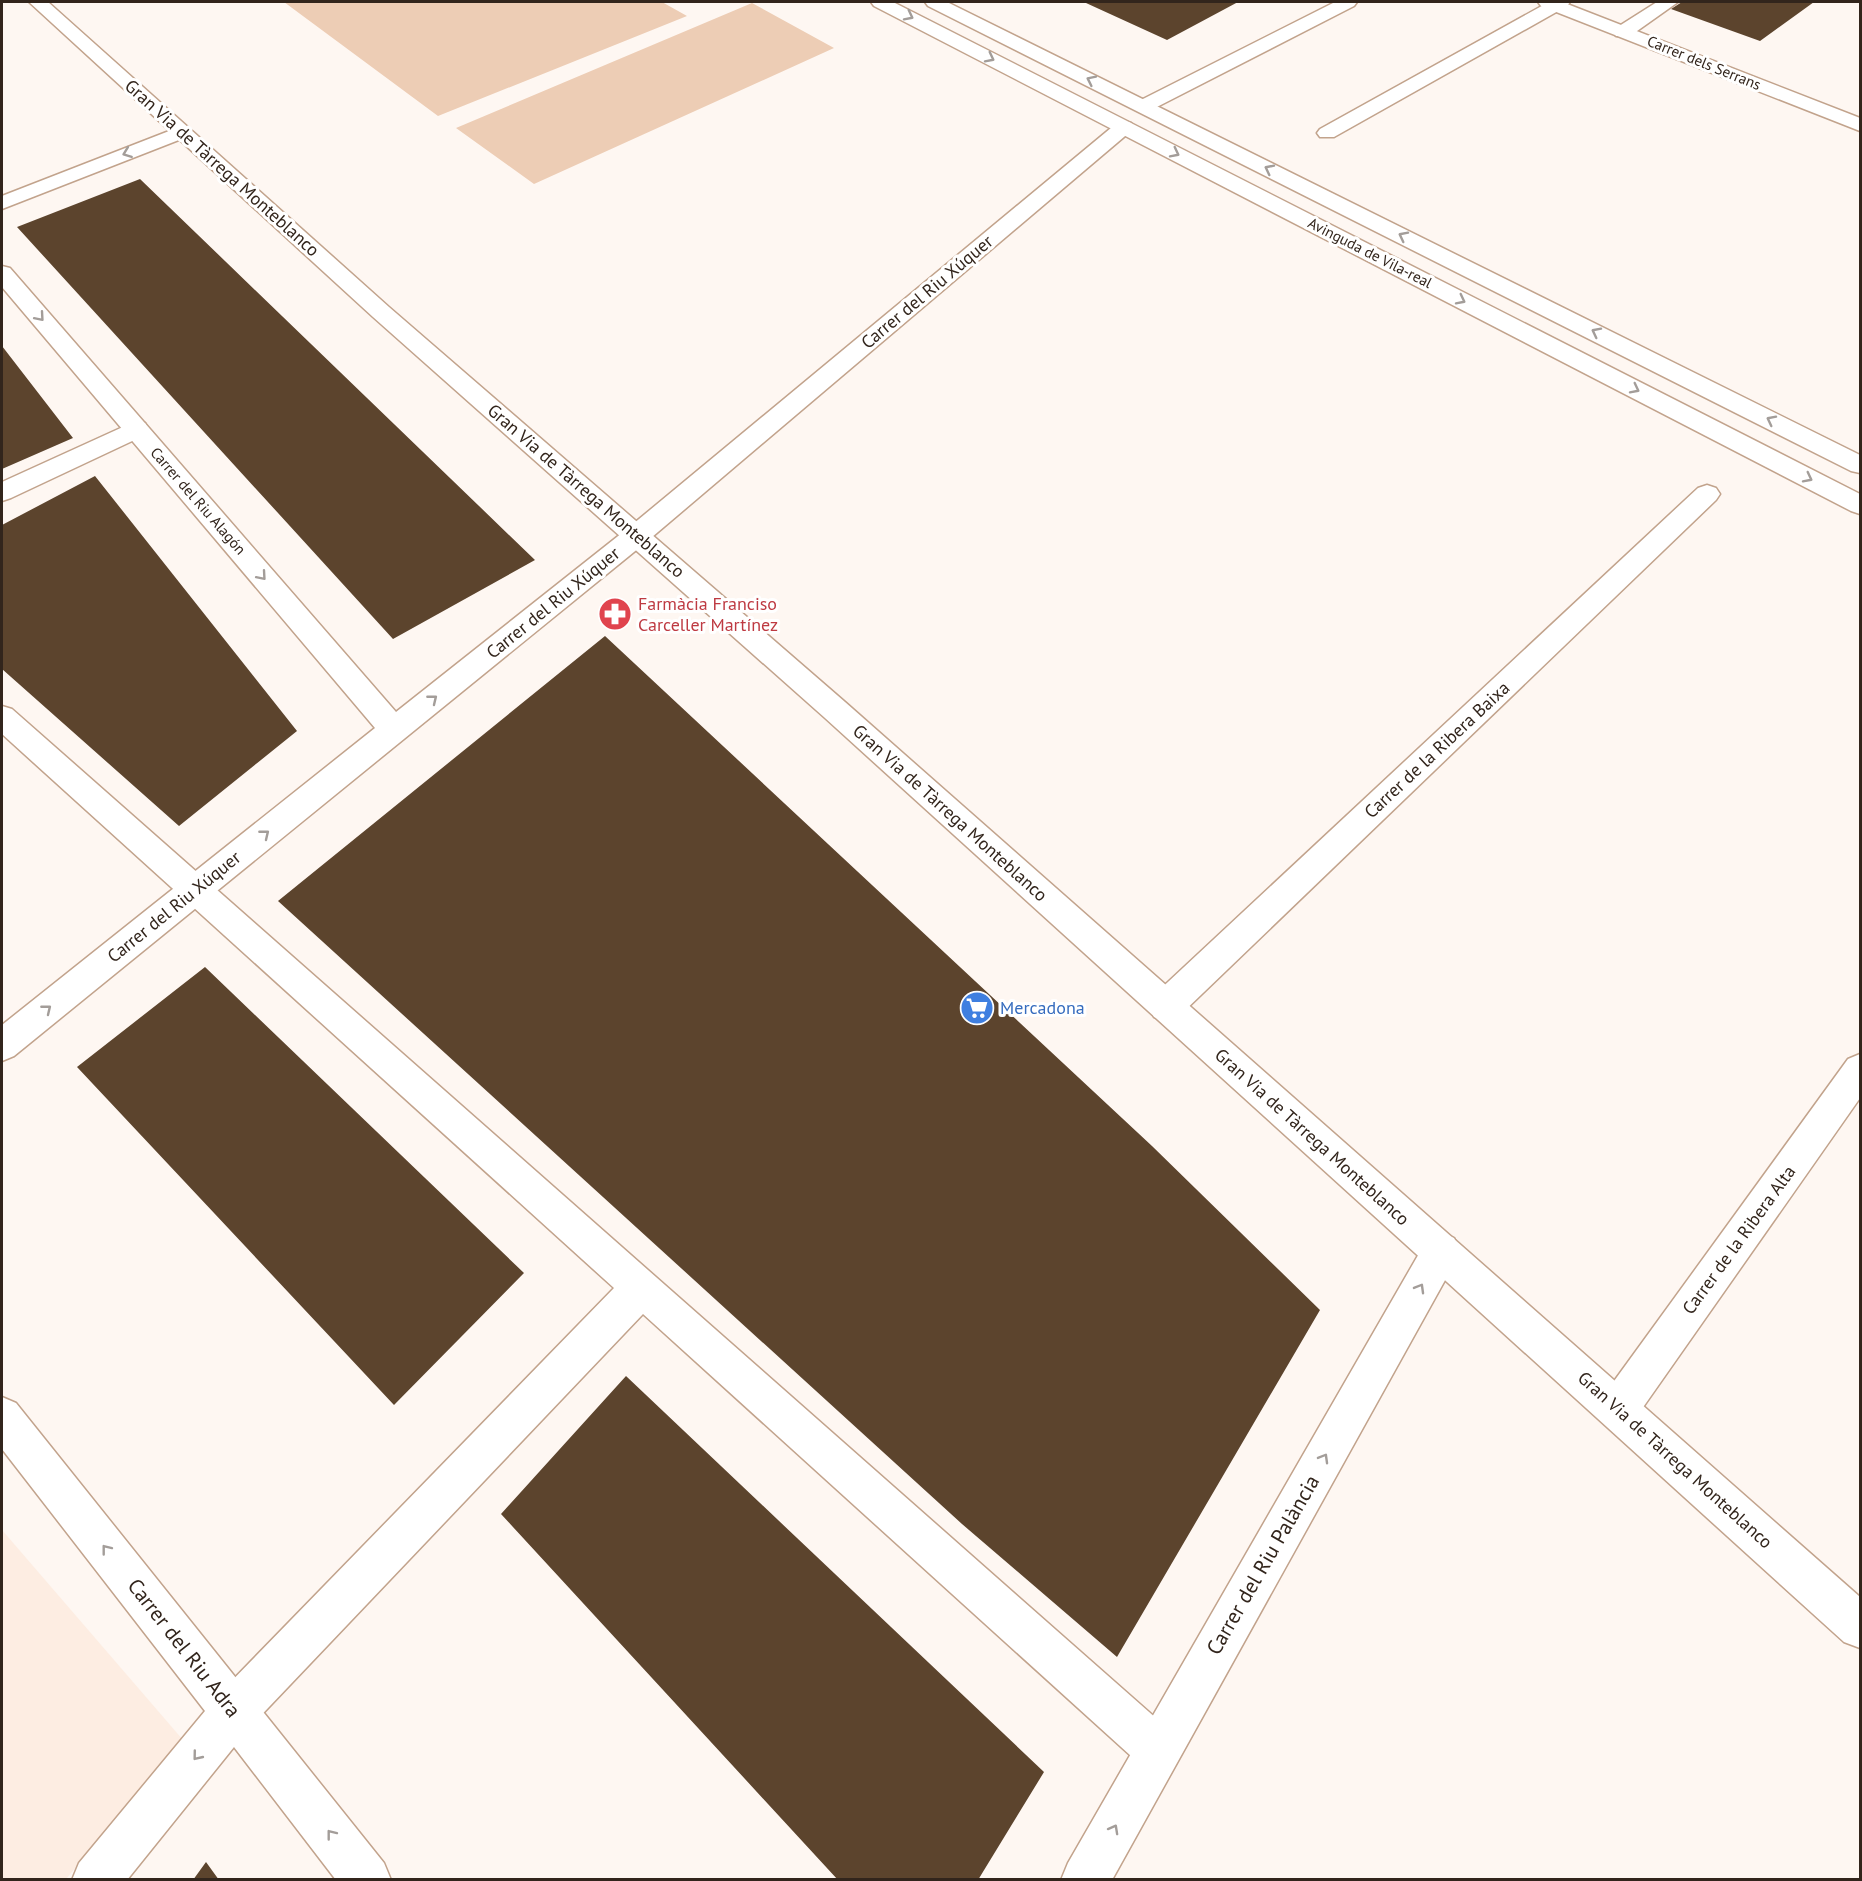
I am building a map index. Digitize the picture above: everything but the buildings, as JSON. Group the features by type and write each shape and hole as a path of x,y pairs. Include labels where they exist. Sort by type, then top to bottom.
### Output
{"street":[{"name":"Gran Via de Tàrrega Monteblanco","path":"38,2 381,312 1166,1006 1860,1626"},
{"name":"Avinguda de Vila-real","path":"880,2 1860,505"},
{"name":"Avinguda de Vila-real","path":"934,2 1860,465"},
{"path":"1143,106 1348,2"},
{"path":"1623,32 1668,2"},
{"path":"1327,133 1554,3"},
{"name":"Carrer dels Serrans","path":"1554,3 1860,126"},
{"name":"Carrer del Riu Xúquer","path":"2,1045 636,536 1124,127"},
{"path":"2,202 182,132"},
{"name":"Carrer del Riu Alagón","path":"2,273 394,730"},
{"path":"2,492 136,429"},
{"name":"Carrer de la Ribera Baixa","path":"1166,1006 1707,494"},
{"path":"2,717 1158,1750"},
{"name":"Carrer de la Ribera Alta","path":"1618,1409 1860,1070"},
{"name":"Carrer del Riu Palància","path":"1085,1880 1441,1251"},
{"path":"96,1880 234,1711 641,1288"},
{"name":"Carrer del Riu Adra","path":"2,1417 367,1880"}],"shaded area":[{"path":"284,2 662,2 687,16 438,116"},
{"path":"752,3 834,48 534,184 456,128"},
{"path":"2,1530 183,1740 66,1879 2,1879"}],"place":[{"name":"Farmàcia Franciso Carceller Martínez","path":"615,614"},
{"name":"Mercadona","path":"977,1008"}]}
